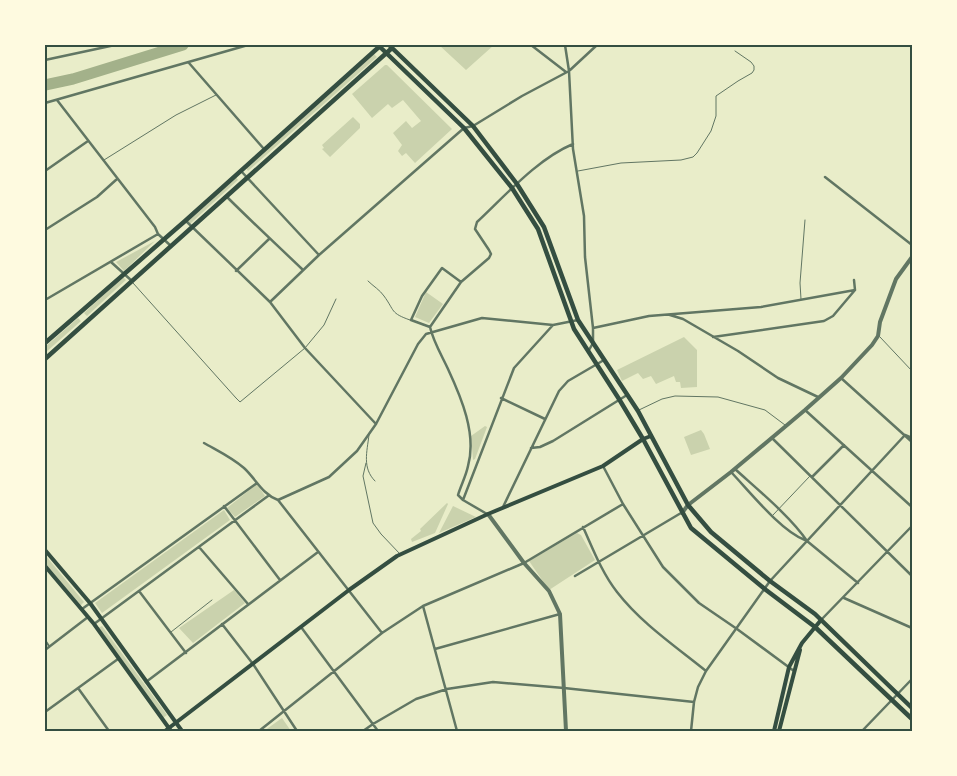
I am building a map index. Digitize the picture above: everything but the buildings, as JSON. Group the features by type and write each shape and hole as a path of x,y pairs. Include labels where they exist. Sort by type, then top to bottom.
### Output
{"main road":[{"path":"45,342 164,240 379,46 464,128 512,188 538,229 570,322 643,439 690,528 815,627 912,719"},
{"path":"45,359 386,53 391,46 473,126 517,184 544,227 578,320 628,394 688,505 711,532 821,620 912,708"},
{"path":"544,248 551,245"},
{"path":"80,312 88,321"},
{"path":"45,566 94,624 168,730 349,590 401,555 488,514 603,466 643,439 652,436"},
{"path":"46,552 90,603 182,731"},
{"path":"774,731 789,667 802,643 821,620"},
{"path":"779,731 802,643"}],"street":[{"path":"45,60 115,45"},
{"path":"45,103 248,45"},
{"path":"531,45 568,72"},
{"path":"565,45 573,144 584,216 585,257 593,328 593,343 588,351"},
{"path":"270,302 318,255 464,128 473,126 522,96 568,72 597,45"},
{"path":"189,63 264,149"},
{"path":"57,100 155,227 158,234 171,246"},
{"path":"45,171 88,141"},
{"path":"566,731 560,614 549,591 524,563 488,514 463,500 458,495 470,455 468,429 459,394 430,326 461,282 486,261 491,254 475,226 512,188 543,162 573,144"},
{"path":"240,170 318,255"},
{"path":"825,177 912,245"},
{"path":"45,230 98,197 117,179"},
{"path":"226,196 302,270"},
{"path":"185,221 270,302 305,348 376,424"},
{"path":"45,300 158,234"},
{"path":"236,271 269,239"},
{"path":"575,576 682,513 688,505 735,469 840,378 878,336 880,322 896,279 912,257"},
{"path":"110,262 132,281"},
{"path":"430,326 411,320 422,296 442,268 461,282"},
{"path":"712,337 824,321 832,316 855,290 854,280"},
{"path":"593,328 649,316 761,307 855,290"},
{"path":"669,315 683,319 738,351 778,378 818,397"},
{"path":"278,500 329,477 357,451 376,424 418,344 431,331 482,318 553,324 578,320"},
{"path":"463,500 514,368 553,324"},
{"path":"502,508 562,386 604,360"},
{"path":"840,378 912,442"},
{"path":"531,448 540,447 553,441 628,394"},
{"path":"501,398 545,419"},
{"path":"805,410 912,507"},
{"path":"905,435 912,438"},
{"path":"691,731 694,702 698,687 706,671 766,590 770,581 905,435"},
{"path":"771,437 912,576"},
{"path":"204,443 232,458 268,496 278,500 382,633"},
{"path":"811,476 844,445"},
{"path":"603,466 623,504 662,567 699,603 794,671"},
{"path":"735,469 778,509 807,540 858,583"},
{"path":"731,472 772,515 798,538 807,540"},
{"path":"82,609 257,483"},
{"path":"94,624 268,496"},
{"path":"260,731 382,633 423,606 524,563 623,504"},
{"path":"224,506 280,580"},
{"path":"821,620 912,526"},
{"path":"583,527 616,591 637,615 706,671"},
{"path":"199,547 248,604"},
{"path":"146,682 318,552"},
{"path":"139,591 186,653"},
{"path":"844,598 889,620 912,628"},
{"path":"423,606 458,731"},
{"path":"435,649 560,614"},
{"path":"45,650 88,617"},
{"path":"222,624 252,664 297,731"},
{"path":"302,627 378,731"},
{"path":"45,640 49,646"},
{"path":"45,712 118,659"},
{"path":"862,731 912,679"},
{"path":"363,731 416,699 447,689 493,682 694,702"},
{"path":"78,688 109,731"}],"lane":[{"path":"577,171 621,163 681,160 697,154 711,130 716,116 716,96 754,70 751,62 735,51"},
{"path":"103,160 176,115 216,95"},
{"path":"801,300 800,282 805,220"},
{"path":"132,281 240,402 305,348 324,326 336,300"},
{"path":"368,281 383,296 397,315 411,320"},
{"path":"878,336 912,371"},
{"path":"638,411 662,398 675,396 718,397 764,410 786,425"},
{"path":"370,432 363,476 373,523 401,555"},
{"path":"366,463 367,471 375,481"},
{"path":"772,515 811,476"},
{"path":"170,632 212,600"}],"green space":[{"path":"439,45 494,45 466,70"},
{"path":"374,54 377,57 248,171 246,168"},
{"path":"385,65 452,129 415,163 406,153 402,156 398,151 402,145 393,133 406,121 412,128 421,121 403,100 392,108 388,104 372,118 352,94"},
{"path":"353,117 360,124 360,128 330,157 322,149 324,148 322,145"},
{"path":"236,177 238,180 190,224 187,221"},
{"path":"155,241 124,271 116,262"},
{"path":"123,277 126,280 87,316 84,313"},
{"path":"426,292 443,304 429,323 415,317"},
{"path":"78,318 81,321 45,353 45,347"},
{"path":"684,337 697,350 697,387 681,388 680,382 676,382 674,376 656,384 651,376 643,379 638,373 622,381 617,370"},
{"path":"485,426 487,427 473,460 471,436"},
{"path":"701,430 710,449 691,455 684,437"},
{"path":"257,484 265,496 235,517 227,508"},
{"path":"447,503 435,533 412,542 411,539"},
{"path":"453,506 476,517 439,533"},
{"path":"224,510 230,520 102,613 95,603"},
{"path":"577,533 581,535 595,560 549,590 529,561"},
{"path":"46,556 84,602 80,606 45,564"},
{"path":"234,590 245,603 193,643 179,628"},
{"path":"102,626 167,715 163,718 98,628"},
{"path":"282,718 291,731 264,731"}],"waterway":[{"path":"45,85 73,79 183,45"}]}
